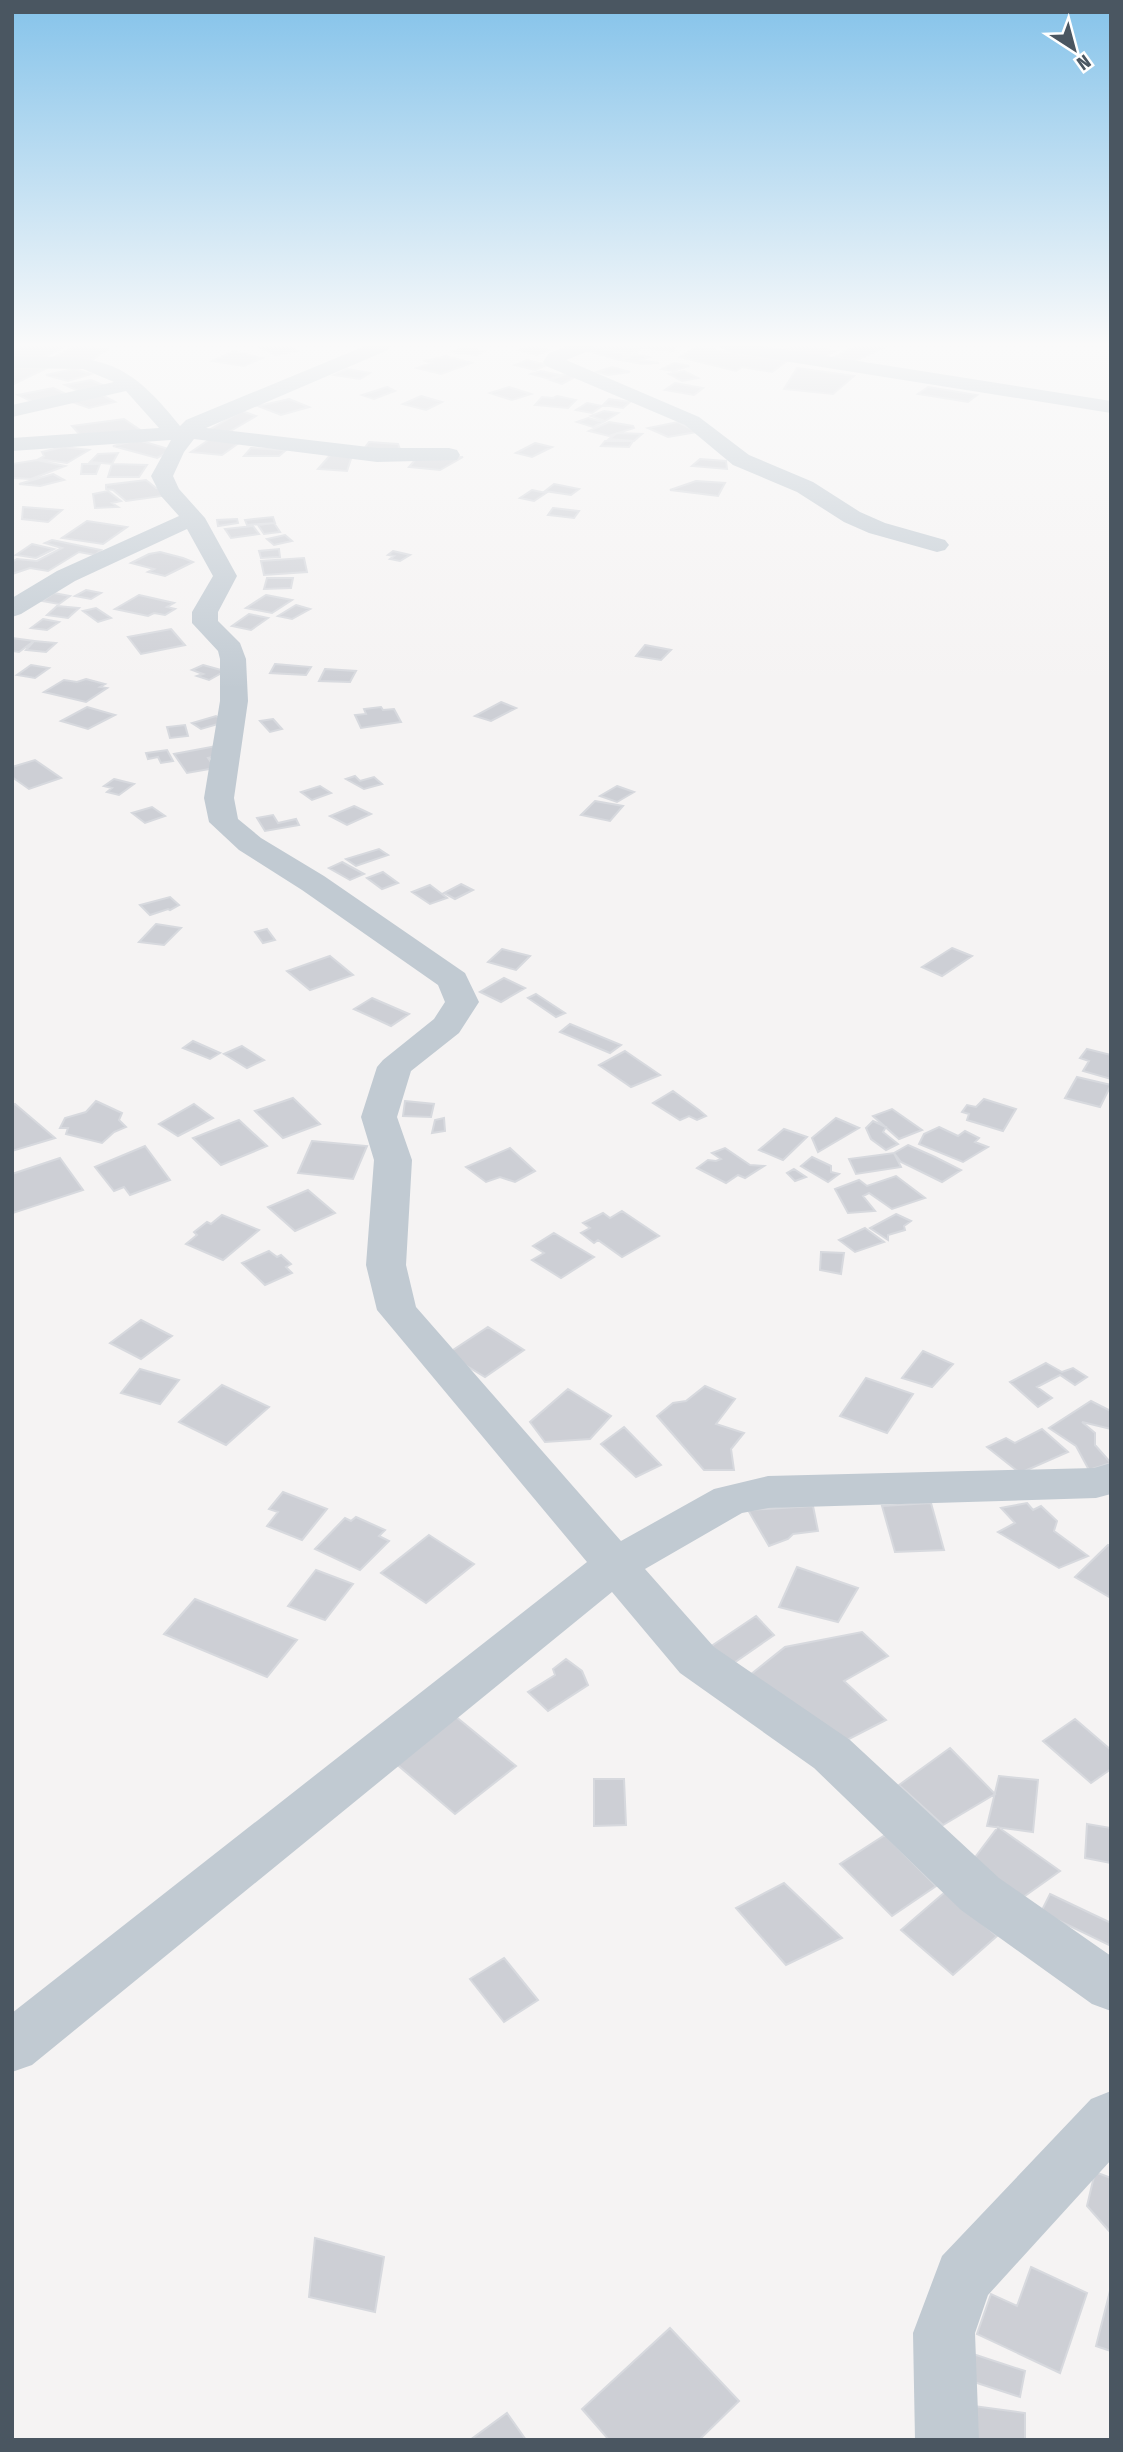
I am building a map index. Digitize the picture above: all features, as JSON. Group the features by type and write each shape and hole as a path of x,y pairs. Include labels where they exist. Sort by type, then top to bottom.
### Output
{"street":[{"path":"170,460 162,477 169,491 193,518 225,576 205,612 205,623 231,649 233,659 234,701 219,799 224,822 250,844 313,883 453,980 462,1002 447,1026 395,1067 379,1117 393,1160 387,1265 397,1310 696,1660 832,1754 980,1894 1111,1987"},
{"path":"742,460 806,487 852,517 877,528 937,545"},
{"path":"12,609 66,576 193,518"},
{"path":"12,2047 615,1565 730,1500 768,1492 1096,1483 1111,1478"},
{"path":"947,2440 944,2333 964,2277 1111,2118"}],"building":[{"path":"39,460 65,466 31,479 12,478 12,464"},
{"path":"92,460 114,460 112,464 90,462"},
{"path":"325,460 351,460 347,471 318,469"},
{"path":"415,460 457,460 440,470 409,467"},
{"path":"698,460 726,461 727,469 692,466"},
{"path":"82,464 100,464 96,474 81,474"},
{"path":"112,464 147,465 139,477 108,477"},
{"path":"53,474 64,480 40,486 19,484"},
{"path":"146,480 156,488 161,488 162,496 126,501 113,490 106,489 106,485"},
{"path":"696,481 725,483 718,496 670,490"},
{"path":"554,484 579,489 571,495 545,491"},
{"path":"532,490 546,493 534,501 520,498"},
{"path":"108,491 121,501 112,503 118,507 95,508 93,494"},
{"path":"23,507 62,510 48,522 22,519"},
{"path":"553,508 579,511 574,518 548,515"},
{"path":"273,517 275,523 247,525 245,520"},
{"path":"237,519 238,523 218,526 217,520"},
{"path":"87,521 127,527 103,544 62,538"},
{"path":"274,523 280,532 264,534 258,525"},
{"path":"253,526 259,534 231,538 225,529"},
{"path":"285,535 292,541 274,545 267,539"},
{"path":"52,540 101,550 95,555 79,552 48,571 30,568 12,574 12,562 17,559 37,561 62,548 45,543"},
{"path":"32,544 54,549 36,558 16,555"},
{"path":"279,549 280,557 261,558 259,551"},
{"path":"393,551 410,555 400,561 390,559 394,556 388,555"},
{"path":"160,552 193,562 165,576 148,572 154,569 131,563"},
{"path":"304,558 307,572 264,575 261,561"},
{"path":"267,578 293,578 291,588 264,589"},
{"path":"86,590 101,593 91,599 75,596"},
{"path":"54,593 70,596 59,604 42,601"},
{"path":"139,595 174,603 167,607 175,609 165,615 154,613 148,616 115,609"},
{"path":"266,595 292,600 272,613 246,608"},
{"path":"296,605 310,609 292,619 278,616"},
{"path":"57,606 79,608 68,618 47,615"},
{"path":"96,608 111,618 98,622 83,611"},
{"path":"249,614 268,618 251,630 232,626"},
{"path":"43,619 59,622 47,630 31,628"},
{"path":"171,629 185,645 141,654 128,637"},
{"path":"12,638 34,641 19,652 12,651"},
{"path":"34,641 56,643 46,652 26,650"},
{"path":"645,645 671,650 661,660 636,656"},
{"path":"275,664 311,667 306,675 270,673"},
{"path":"31,665 49,668 35,678 17,675"},
{"path":"203,665 225,671 209,680 197,676 203,674 192,670"},
{"path":"325,669 356,671 350,682 319,681"},
{"path":"86,679 105,684 100,687 107,688 86,702 44,692 64,680 77,682"},
{"path":"501,702 516,708 491,721 475,716"},
{"path":"87,707 115,715 88,729 61,721"},
{"path":"381,707 383,710 394,709 401,722 361,728 355,715 366,714 364,709"},
{"path":"216,716 225,722 201,729 192,723"},
{"path":"273,719 282,729 270,732 260,721"},
{"path":"185,725 188,736 170,738 167,727"},
{"path":"216,746 222,755 208,758 215,768 187,773 174,754"},
{"path":"167,750 173,761 161,763 158,757 148,759 146,753"},
{"path":"35,760 61,778 29,789 12,777 12,767"},
{"path":"355,776 360,781 374,777 382,784 364,789 346,779"},
{"path":"114,779 134,784 119,795 107,792 112,788 104,786"},
{"path":"320,786 331,793 312,800 301,792"},
{"path":"617,786 634,792 617,802 600,796"},
{"path":"595,801 623,806 610,821 581,815"},
{"path":"354,806 371,814 347,825 330,816"},
{"path":"152,807 165,816 145,823 132,813"},
{"path":"273,815 278,823 296,819 299,825 265,831 257,818"},
{"path":"379,849 388,855 356,866 346,859"},
{"path":"342,862 364,874 350,880 329,868"},
{"path":"383,872 398,883 382,889 367,878"},
{"path":"461,884 473,890 455,899 444,893"},
{"path":"430,885 447,898 430,904 412,892"},
{"path":"170,897 179,905 170,910 150,915 140,905"},
{"path":"156,924 181,928 164,945 139,942"},
{"path":"267,929 275,940 263,943 255,932"},
{"path":"952,948 972,956 942,976 922,967"},
{"path":"502,949 530,956 516,970 488,962"},
{"path":"330,956 353,975 310,990 287,971"},
{"path":"504,978 525,988 501,1002 480,992"},
{"path":"536,994 565,1013 556,1017 528,998"},
{"path":"372,998 409,1014 391,1026 354,1009"},
{"path":"570,1024 621,1045 610,1053 560,1032"},
{"path":"193,1041 220,1053 210,1059 183,1048"},
{"path":"242,1046 264,1060 247,1068 224,1054"},
{"path":"1087,1049 1111,1055 1111,1079 1083,1071 1089,1061 1080,1058"},
{"path":"625,1051 660,1075 631,1087 599,1065"},
{"path":"1077,1077 1111,1085 1100,1107 1065,1098"},
{"path":"673,1091 706,1116 697,1120 689,1116 680,1120 653,1103"},
{"path":"293,1098 320,1124 283,1138 255,1111"},
{"path":"984,1099 1016,1109 1003,1131 967,1120 969,1114 962,1112 967,1105 976,1107"},
{"path":"96,1101 122,1113 119,1120 126,1127 114,1132 102,1143 66,1134 68,1128 60,1128 65,1118 86,1112"},
{"path":"405,1101 434,1104 431,1117 403,1116"},
{"path":"15,1104 55,1138 12,1151 12,1105"},
{"path":"194,1104 213,1118 178,1136 159,1124"},
{"path":"892,1109 922,1130 899,1139 873,1116"},
{"path":"444,1118 445,1131 432,1133 435,1120"},
{"path":"836,1118 859,1128 818,1152 812,1138"},
{"path":"239,1120 267,1146 221,1165 193,1138"},
{"path":"873,1121 886,1127 883,1132 898,1144 886,1150 871,1139 866,1128"},
{"path":"939,1127 958,1136 965,1131 979,1138 975,1142 988,1147 963,1162 919,1144 924,1134"},
{"path":"784,1129 807,1137 783,1160 759,1150"},
{"path":"312,1141 367,1146 353,1179 298,1173"},
{"path":"908,1145 961,1170 942,1182 901,1162 894,1153"},
{"path":"145,1146 170,1180 130,1195 124,1187 114,1191 95,1167"},
{"path":"510,1148 535,1171 515,1182 500,1177 486,1182 466,1167"},
{"path":"725,1148 750,1165 764,1166 745,1178 738,1175 726,1183 697,1168 708,1160 721,1159 712,1153"},
{"path":"894,1153 901,1167 856,1174 849,1159"},
{"path":"812,1157 831,1166 831,1172 839,1174 828,1182 801,1166"},
{"path":"60,1158 83,1190 13,1213 12,1174"},
{"path":"794,1169 806,1177 795,1181 787,1173"},
{"path":"896,1176 925,1198 892,1209 869,1193 863,1196 875,1211 848,1213 835,1189 859,1180 867,1186"},
{"path":"308,1190 335,1213 295,1231 268,1207"},
{"path":"622,1211 659,1236 622,1257 598,1240 594,1243 581,1233 590,1228 583,1223 603,1213 610,1218"},
{"path":"896,1214 911,1221 904,1226 905,1230 888,1235 888,1240 870,1228"},
{"path":"222,1215 259,1230 223,1260 186,1244 197,1235 194,1232"},
{"path":"865,1228 884,1242 855,1252 839,1240"},
{"path":"554,1233 594,1257 561,1278 532,1260 544,1253 533,1246"},
{"path":"269,1251 277,1257 281,1255 291,1264 286,1267 292,1273 265,1285 242,1263"},
{"path":"821,1252 844,1253 841,1274 820,1270"},
{"path":"141,1320 172,1336 141,1359 110,1343"},
{"path":"488,1327 524,1350 485,1377 447,1354"},
{"path":"923,1351 953,1364 932,1387 902,1378"},
{"path":"1046,1363 1062,1372 1073,1368 1087,1377 1075,1385 1060,1375 1037,1387 1052,1398 1038,1407 1010,1382"},
{"path":"140,1369 179,1380 160,1404 121,1393"},
{"path":"866,1378 913,1394 887,1433 840,1416"},
{"path":"222,1385 269,1407 226,1445 179,1422"},
{"path":"705,1386 735,1399 716,1424 744,1433 731,1449 734,1470 704,1470 657,1416 673,1403 686,1401"},
{"path":"568,1389 611,1416 590,1439 545,1442 530,1422"},
{"path":"1091,1401 1111,1411 1111,1429 1082,1422 1095,1433 1095,1445 1111,1463 1089,1470 1076,1446 1049,1428"},
{"path":"624,1427 661,1465 636,1477 601,1444"},
{"path":"1042,1429 1068,1452 1020,1473 987,1447 1006,1438 1015,1443"},
{"path":"283,1492 327,1509 302,1540 267,1526 278,1512 269,1509"},
{"path":"931,1503 944,1550 895,1552 882,1506"},
{"path":"1027,1503 1033,1510 1041,1506 1057,1521 1054,1531 1088,1556 1059,1568 998,1532 1015,1523 1001,1508"},
{"path":"813,1506 818,1531 793,1534 788,1539 769,1546 748,1510"},
{"path":"356,1517 385,1530 379,1536 389,1541 360,1570 315,1549 345,1518 351,1521"},
{"path":"429,1535 474,1564 426,1603 381,1573"},
{"path":"1108,1545 1111,1546 1111,1598 1075,1577"},
{"path":"797,1567 858,1588 838,1622 779,1607"},
{"path":"316,1570 353,1584 325,1620 288,1606"},
{"path":"195,1599 297,1640 267,1677 164,1634"},
{"path":"756,1616 774,1635 728,1667 704,1651"},
{"path":"862,1632 888,1656 844,1681 886,1720 843,1742 750,1675 785,1647"},
{"path":"566,1659 582,1671 588,1685 548,1711 528,1692 555,1675 553,1669"},
{"path":"455,1716 516,1766 455,1814 394,1762"},
{"path":"1075,1719 1111,1750 1111,1769 1091,1783 1043,1741"},
{"path":"950,1748 995,1794 943,1825 899,1785"},
{"path":"999,1776 1038,1780 1033,1832 987,1826"},
{"path":"594,1779 624,1779 626,1825 594,1826"},
{"path":"1087,1824 1111,1828 1111,1863 1085,1858"},
{"path":"998,1827 1060,1871 1022,1898 973,1860"},
{"path":"885,1835 936,1886 892,1916 840,1864"},
{"path":"784,1883 842,1938 786,1965 736,1908"},
{"path":"945,1892 997,1936 953,1975 901,1930"},
{"path":"1050,1894 1111,1923 1111,1946 1041,1912"},
{"path":"504,1958 538,2000 504,2022 470,1979"},
{"path":"1095,2172 1111,2178 1111,2233 1087,2206"},
{"path":"315,2238 384,2257 375,2312 309,2297"},
{"path":"1031,2267 1087,2293 1060,2373 977,2334 991,2294 1017,2306"},
{"path":"1111,2287 1111,2351 1096,2346"},
{"path":"670,2328 739,2401 699,2440 609,2440 582,2409"},
{"path":"973,2354 1025,2371 1020,2397 968,2380"},
{"path":"959,2404 1025,2413 1025,2440 959,2440"},
{"path":"507,2413 526,2440 470,2440"}]}
